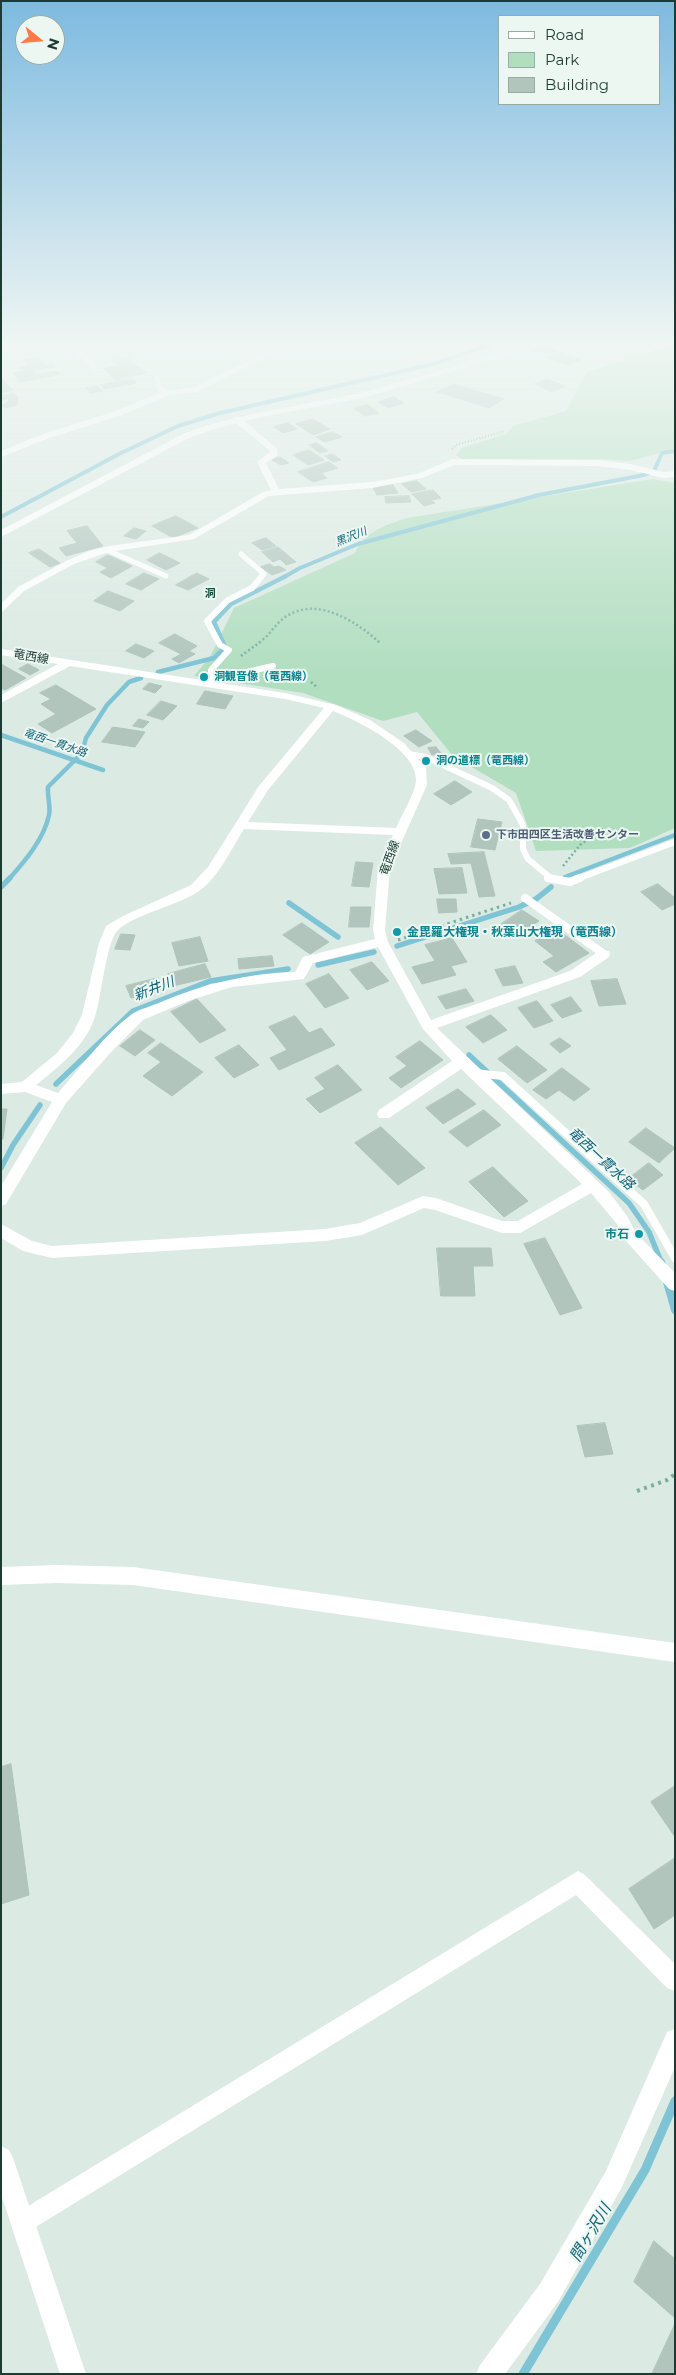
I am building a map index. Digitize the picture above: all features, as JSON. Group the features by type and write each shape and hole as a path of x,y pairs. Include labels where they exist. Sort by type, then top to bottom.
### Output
{"street":[{"path":"1,534 158,451"},
{"path":"274,451 275,453 262,462 276,492"},
{"path":"1,610 22,589 71,562 92,553 191,537 266,494 372,484 418,476 453,462 561,462 618,465 663,475 675,474"},
{"name":"竜西線","path":"1,652 68,663 211,680 331,707 357,717 389,738 408,754 417,763 422,774 421,785 384,868 380,930 382,942 428,1026 461,1062 593,1185 622,1220 631,1236 674,1284"},
{"path":"1,700 68,663"},
{"path":"24,1087 62,1057 78,1036 89,1015 105,943 111,929 125,920 195,888 212,870 263,788 331,707"},
{"path":"241,825 399,832"},
{"path":"1,1200 62,1099 108,1047 138,1017 183,998 231,983 271,977 298,976 308,960 382,942"},
{"path":"428,1026 575,974 604,954"},
{"path":"384,1114 461,1062"},
{"path":"1,1089 24,1087 62,1099"},
{"path":"1,1230 28,1247 52,1252 325,1235 362,1229 423,1202 436,1204 496,1225 520,1227 593,1185"},
{"path":"1,1576 57,1574 133,1576 675,1653"},
{"path":"23,2222 578,1882 675,1980"},
{"path":"489,2374 549,2293 614,2179 675,2040"},
{"path":"1,2158 73,2374"}],"lane":[{"path":"107,550 166,576"},
{"path":"241,554 264,574 252,588 228,600 207,621 220,645 229,650 212,670 211,680 253,673 273,666"},
{"path":"408,754 426,757 492,788 509,800 522,825 524,849 528,859 549,879 570,882 675,842"},
{"path":"528,901 604,954"},
{"path":"475,1073 501,1075 644,1204 675,1258"}],"path":[{"path":"451,451 450,460 453,462"},
{"path":"211,680 264,638 288,615 304,610 322,610 340,614 369,631 380,644"},
{"path":"556,880 568,857 591,836 603,829"},
{"path":"382,942 452,924 528,901"},
{"path":"637,1491 667,1480 675,1474"}],"green space":[{"path":"460,451 668,451 630,461 601,459 463,460 456,455"},
{"path":"653,479 675,483 675,828 630,848 536,851 516,793 453,756 417,712 383,721 303,693 194,676 210,657 234,608 355,553 364,539 384,526 407,518"}],"building":[{"path":"310,451 324,460 308,465 293,455"},
{"path":"333,454 341,460 333,462 325,456"},
{"path":"280,457 289,463 281,465 272,460"},
{"path":"329,462 338,468 321,473 327,478 313,482 298,472"},
{"path":"417,481 426,489 411,492 402,484"},
{"path":"393,485 398,493 377,495 373,488"},
{"path":"433,490 441,498 431,500 435,503 424,506 412,494"},
{"path":"409,496 411,502 386,503 385,497"},
{"path":"176,516 198,528 173,538 152,526"},
{"path":"87,526 103,546 66,556 59,548 77,543 67,531"},
{"path":"134,528 146,531 136,539 124,536"},
{"path":"266,538 276,546 262,550 252,543"},
{"path":"278,547 296,562 286,565 280,559 273,562 262,552"},
{"path":"39,549 60,563 50,567 29,553"},
{"path":"160,553 180,563 166,570 147,560"},
{"path":"108,555 132,566 111,578 100,572 108,568 96,562"},
{"path":"270,564 286,570 272,575 261,567"},
{"path":"144,573 159,579 141,590 126,584"},
{"path":"197,573 209,579 188,590 176,585"},
{"path":"108,591 134,601 120,611 94,601"},
{"path":"175,634 197,646 189,651 195,654 179,663 172,659 181,654 159,643"},
{"path":"136,644 154,651 144,658 126,651"},
{"path":"1,664 26,678 5,690 1,688"},
{"path":"28,664 39,670 30,675 19,669"},
{"path":"149,683 162,686 155,693 143,689"},
{"path":"56,685 96,709 52,733 38,724 56,714 41,704 51,699 40,693"},
{"path":"205,691 233,696 225,709 197,704"},
{"path":"161,701 177,706 163,720 147,715"},
{"path":"139,719 149,722 143,728 133,726"},
{"path":"113,727 145,732 135,747 102,742"},
{"path":"416,730 432,741 419,747 404,736"},
{"path":"436,747 441,753 432,755 428,748"},
{"path":"455,781 472,792 451,805 434,794"},
{"name":"下市田四区生活改善センター","path":"478,819 502,822 495,850 471,847"},
{"path":"484,852 495,896 479,897 471,863 451,864 448,854"},
{"path":"356,862 373,863 369,887 352,886"},
{"path":"462,868 467,893 439,894 434,869"},
{"path":"658,884 675,898 675,904 662,910 641,892"},
{"path":"437,899 456,899 457,912 439,913"},
{"path":"351,907 371,907 369,927 349,927"},
{"path":"522,910 539,921 513,938 497,927"},
{"path":"302,923 329,942 310,954 283,935"},
{"path":"557,929 589,953 556,972 543,962 554,956 535,941"},
{"path":"121,934 135,935 130,950 115,949"},
{"path":"200,937 208,961 179,966 172,943"},
{"path":"452,938 467,962 451,966 456,975 422,984 412,967 435,961 425,945"},
{"path":"272,956 274,966 239,969 238,959"},
{"path":"372,962 389,981 367,990 350,970"},
{"path":"205,964 211,977 173,986 168,974"},
{"path":"515,966 523,983 503,986 495,970"},
{"path":"329,974 349,998 325,1008 306,984"},
{"path":"158,978 164,990 131,998 126,986"},
{"path":"617,979 626,1004 599,1006 591,981"},
{"path":"466,989 474,1001 446,1009 438,997"},
{"path":"571,997 582,1011 562,1018 551,1005"},
{"path":"197,999 226,1030 200,1043 171,1012"},
{"path":"537,1001 553,1021 534,1028 518,1008"},
{"path":"491,1015 507,1030 483,1043 466,1027"},
{"path":"295,1016 309,1033 321,1028 335,1045 279,1070 270,1058 287,1050 269,1027"},
{"path":"140,1030 155,1040 135,1056 120,1046"},
{"path":"560,1038 571,1046 560,1053 550,1044"},
{"path":"420,1041 443,1060 401,1088 389,1078 407,1066 396,1057"},
{"path":"161,1043 203,1072 172,1096 143,1076 161,1062 148,1053"},
{"path":"239,1045 259,1065 234,1078 215,1058"},
{"path":"517,1046 547,1070 527,1083 498,1059"},
{"path":"338,1065 362,1090 320,1113 306,1099 325,1089 315,1078"},
{"path":"562,1068 590,1089 574,1101 559,1090 546,1099 533,1090"},
{"path":"458,1089 476,1104 443,1124 426,1108"},
{"path":"1,1109 7,1109 3,1139 1,1139"},
{"path":"484,1110 501,1125 467,1147 449,1132"},
{"path":"381,1127 425,1168 398,1185 355,1143"},
{"path":"646,1128 675,1148 659,1163 629,1142"},
{"path":"649,1163 663,1175 643,1190 628,1179"},
{"path":"493,1167 528,1201 504,1217 469,1182"},
{"path":"545,1238 582,1308 560,1315 524,1244"},
{"path":"437,1248 491,1248 493,1266 473,1266 475,1296 441,1296"},
{"path":"605,1423 613,1454 585,1457 577,1426"},
{"path":"11,1764 29,1895 1,1904 1,1767"},
{"path":"675,1786 675,1837 651,1802"},
{"path":"675,1858 675,1915 654,1929 629,1889"},
{"path":"654,2241 675,2259 675,2318 634,2282"},
{"path":"675,2324 675,2374 652,2374"}],"waterway":[{"path":"1,517 126,451"},
{"name":"黒沢川","path":"284,577 300,568 358,544 539,495 644,475 654,471 662,453 675,451"},
{"name":"黒沢川","path":"158,672 214,658 225,647 214,622 231,604 286,576"},
{"name":"黒沢川","path":"75,760 82,753 86,738 107,705 129,682 141,678"},
{"name":"竜西一貫水路","path":"1,735 75,760"},
{"name":"黒沢川","path":"9,879 27,857 47,824 49,812 48,787 75,760"},
{"name":"竜西一貫水路","path":"75,760 103,770"},
{"name":"新井川","path":"565,877 675,835"},
{"name":"黒沢川","path":"1,887 9,879"},
{"name":"新井川","path":"397,946 519,907 536,899 551,887"},
{"name":"竜西一貫水路","path":"289,903 338,937"},
{"name":"新井川","path":"318,965 374,952"},
{"name":"新井川","path":"56,1084 133,1011 210,981 288,969"},
{"name":"竜西一貫水路","path":"469,1055 629,1203 649,1232 662,1264"},
{"name":"新井川","path":"1,1168 13,1145 40,1105"},
{"name":"竜西一貫水路","path":"667,1282 675,1310"},
{"name":"間ヶ沢川","path":"523,2374 645,2170 675,2101"}],"place":[{"name":"洞観音像（竜西線）","path":"204,677"},
{"name":"洞の道標（竜西線）","path":"426,761"},
{"name":"下市田四区生活改善センター","path":"486,835"},
{"name":"金毘羅大権現・秋葉山大権現（竜西線）","path":"397,932"},
{"name":"市石","path":"639,1234"}],"district":[{"name":"洞","path":"210,594"}]}
